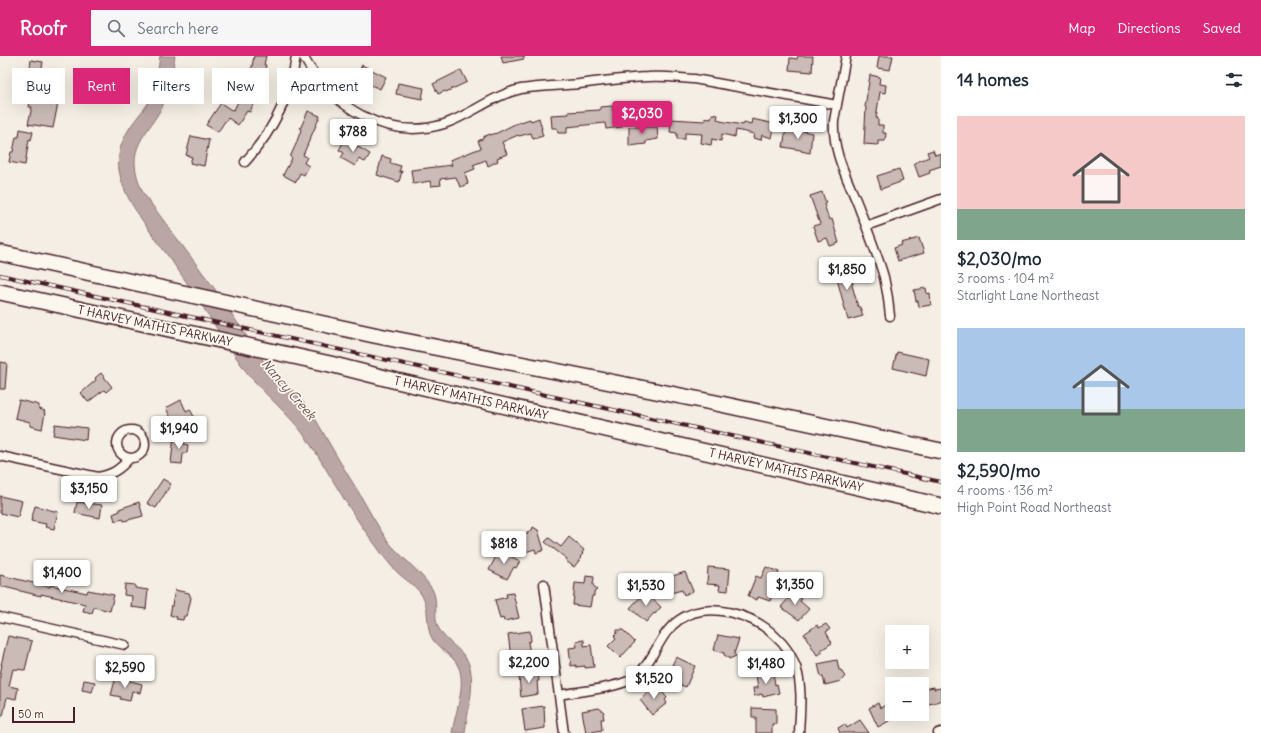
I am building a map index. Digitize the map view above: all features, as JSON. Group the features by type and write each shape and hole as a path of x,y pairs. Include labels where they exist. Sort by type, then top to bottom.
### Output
{"highway":[{"path":"0,253 301,319 716,403 941,451"},
{"name":"T HARVEY MATHIS PARKWAY","path":"0,292 330,364 421,387 941,506"}],"street":[{"path":"245,162 265,137 281,109 292,78 296,56"},
{"path":"303,56 328,90 343,103 366,118 398,127 422,128 444,124 460,118 497,97 523,89 649,77 694,79 837,105"},
{"path":"846,56 837,105 834,132 836,149 866,226 883,276 888,296 890,316"},
{"path":"866,226 941,200"},
{"path":"0,456 98,476 110,474 121,468 130,458"},
{"path":"544,584 564,733"},
{"path":"559,695 629,680 637,674 650,659 669,628 680,619 694,612 707,610 725,611 746,618 766,628 776,636 792,658 800,686 800,733"},
{"path":"0,616 125,645"}],"water":[{"path":"160,56 175,56 173,68 158,68"},
{"name":"Nancy Creek","path":"147,104 163,104 139,143 136,153 135,164 137,177 143,193 214,288 264,362 303,402 316,420 387,540 422,576 432,589 435,598 438,627 441,633 468,661 470,667 472,684 465,733 452,733 461,690 458,666 453,659 439,647 430,635 426,605 421,594 397,572 382,554 358,521 300,430 245,370 132,204 124,188 118,163 122,143 132,124"}],"building":[{"path":"254,56 266,56 264,65 266,65 265,68 252,68"},
{"path":"501,56 524,56 524,59 503,63"},
{"path":"798,56 813,56 812,72 789,70 790,58 797,59"},
{"path":"879,56 893,56 890,70 877,68"},
{"path":"31,60 43,62 42,68 30,68"},
{"path":"362,65 368,68 360,68"},
{"path":"373,70 386,77 380,89 373,86"},
{"path":"461,70 467,82 446,92 445,91 438,94 433,84"},
{"path":"870,75 880,77 879,84 886,85 885,93 880,92 876,118 878,118 878,125 883,125 883,133 886,133 885,141 878,141 878,145 864,144 865,107"},
{"path":"398,83 424,88 422,99 396,94"},
{"path":"29,104 58,104 53,128 28,124 32,107 29,107"},
{"path":"220,104 231,110 234,110 237,104 253,104 250,112 247,111 238,125 228,118 218,132 206,125"},
{"path":"612,106 613,111 621,110 622,127 606,129 605,123 567,127 567,133 558,133 557,128 552,128 551,115 569,114 568,112 600,110 600,107"},
{"path":"308,111 320,116 303,155 307,157 304,163 309,166 304,175 300,173 296,182 283,175 292,158 290,157"},
{"path":"712,114 718,115 717,119 720,121 743,125 744,122 751,124 752,119 775,124 772,138 762,135 761,140 753,138 754,134 736,130 735,137 722,134 721,141 712,139 711,145 701,143 702,134 685,133 685,139 677,139 677,133 670,132 671,119 705,121 705,118 711,119"},
{"path":"539,118 543,136 533,139 531,133 518,135 502,142 507,154 497,158 498,161 488,166 486,160 473,165 475,169 465,173 468,184 460,187 456,177 440,179 441,185 431,186 430,181 413,184 411,170 452,165 450,160 481,148 478,141 484,138 483,137 497,133 515,124 530,119 531,121"},
{"path":"629,127 657,127 658,139 646,141 646,144 629,146"},
{"path":"795,128 803,129 803,131 812,133 810,153 783,147 786,129 795,130"},
{"path":"20,129 33,132 31,140 29,139 25,165 9,162 16,137 19,137"},
{"path":"191,136 209,140 204,166 190,163 192,157 186,155"},
{"path":"346,137 354,142 353,144 370,154 365,162 359,159 355,166 341,158 344,153 339,150"},
{"path":"933,150 935,155 941,153 941,166 929,170 930,173 919,177 914,163 929,157 927,152"},
{"path":"382,156 391,159 390,163 401,166 399,172 402,171 399,182 377,175"},
{"path":"899,169 903,181 881,189 877,176"},
{"path":"822,192 826,203 824,204 829,220 832,219 839,243 830,246 827,238 818,241 813,226 820,224 810,196"},
{"path":"919,238 924,253 898,261 894,248 902,245 901,243"},
{"path":"845,260 847,269 849,268 858,307 860,307 863,316 848,320 833,264"},
{"path":"926,288 927,294 930,293 931,305 919,307 914,290"},
{"path":"897,352 929,359 926,376 893,368"},
{"path":"0,362 7,363 5,389 0,389"},
{"path":"101,373 112,387 106,392 104,390 88,402 81,393 96,380 95,378"},
{"path":"19,400 39,405 39,409 45,411 42,429 30,426 30,422 15,418"},
{"path":"181,400 186,411 190,409 195,419 176,429 166,408"},
{"path":"55,424 87,428 86,440 53,435"},
{"path":"174,436 185,438 184,444 188,445 187,453 183,453 182,464 171,463"},
{"path":"163,479 171,484 156,508 147,503"},
{"path":"0,496 22,501 18,517 0,513"},
{"path":"77,502 102,505 100,518 75,513"},
{"path":"139,502 143,516 124,521 123,519 115,521 113,514 120,511 119,509"},
{"path":"35,506 58,512 54,529 45,527 46,524 31,521"},
{"path":"533,527 538,530 544,550 536,553 535,549 522,553 517,538 528,534 527,532 532,530"},
{"path":"569,537 584,550 580,557 581,558 574,567 566,561 567,559 545,542 549,538 561,547"},
{"path":"499,551 520,561 516,568 514,567 507,579 489,570"},
{"path":"708,567 730,569 728,591 719,590 720,585 707,584"},
{"path":"766,567 779,572 775,583 777,584 770,601 758,597 757,600 748,596 756,576 761,578"},
{"path":"685,572 693,591 684,595 682,590 671,593 665,581 671,579 673,576"},
{"path":"0,575 50,587 50,585 87,593 88,590 114,595 110,611 94,607 92,613 83,611 85,604 41,594 41,596 0,586"},
{"path":"586,576 594,577 593,585 597,590 594,592 594,596 592,596 590,607 573,605 575,583 585,584"},
{"path":"125,584 135,585 135,588 148,590 146,609 131,607 132,596 124,595"},
{"path":"175,590 189,593 191,598 187,616 184,616 183,620 176,619 177,617 170,615"},
{"path":"645,592 661,607 646,622 630,608"},
{"path":"794,592 799,592 799,596 802,599 800,601 809,609 799,620 781,607"},
{"path":"513,593 519,618 504,621 503,618 500,619 495,600 507,597 506,594"},
{"path":"826,624 830,629 826,632 832,643 821,650 823,652 817,655 804,634 817,625 819,628"},
{"path":"617,630 623,630 635,642 620,658 608,646 616,638 614,636 617,633"},
{"path":"530,631 531,641 528,642 530,654 511,657 508,634"},
{"path":"718,635 739,639 734,654 736,656 729,659 724,655 724,653 714,650"},
{"path":"8,636 32,641 25,670 13,669 9,686 18,688 16,699 7,697 3,716 0,716 0,674"},
{"path":"584,640 584,646 591,645 594,667 585,668 585,666 571,666 569,648 577,647 576,641"},
{"path":"676,657 695,666 686,687 668,680"},
{"path":"837,660 839,670 841,670 845,676 841,681 825,685 823,677 821,677 818,664"},
{"path":"538,671 538,694 521,697 519,677 522,677 521,673"},
{"path":"773,672 775,685 777,684 779,693 763,697 762,694 754,696 753,688 758,688 756,675"},
{"path":"116,677 142,684 140,693 132,691 130,701 111,695"},
{"path":"84,680 95,682 92,692 82,690"},
{"path":"657,685 667,698 665,700 667,703 652,715 640,700"},
{"path":"929,688 941,688 941,700 929,704"},
{"path":"878,703 880,708 885,706 885,721 889,721 878,727 869,708"},
{"path":"544,706 545,728 525,731 522,709"},
{"path":"599,708 604,712 604,719 601,719 602,730 586,733 582,711"},
{"path":"752,708 776,709 776,724 772,724 772,733 756,733 756,717 752,717"},
{"path":"860,720 869,733 840,733 838,728 845,724 847,728"}],"railway":[{"path":"0,275 941,482"}]}
